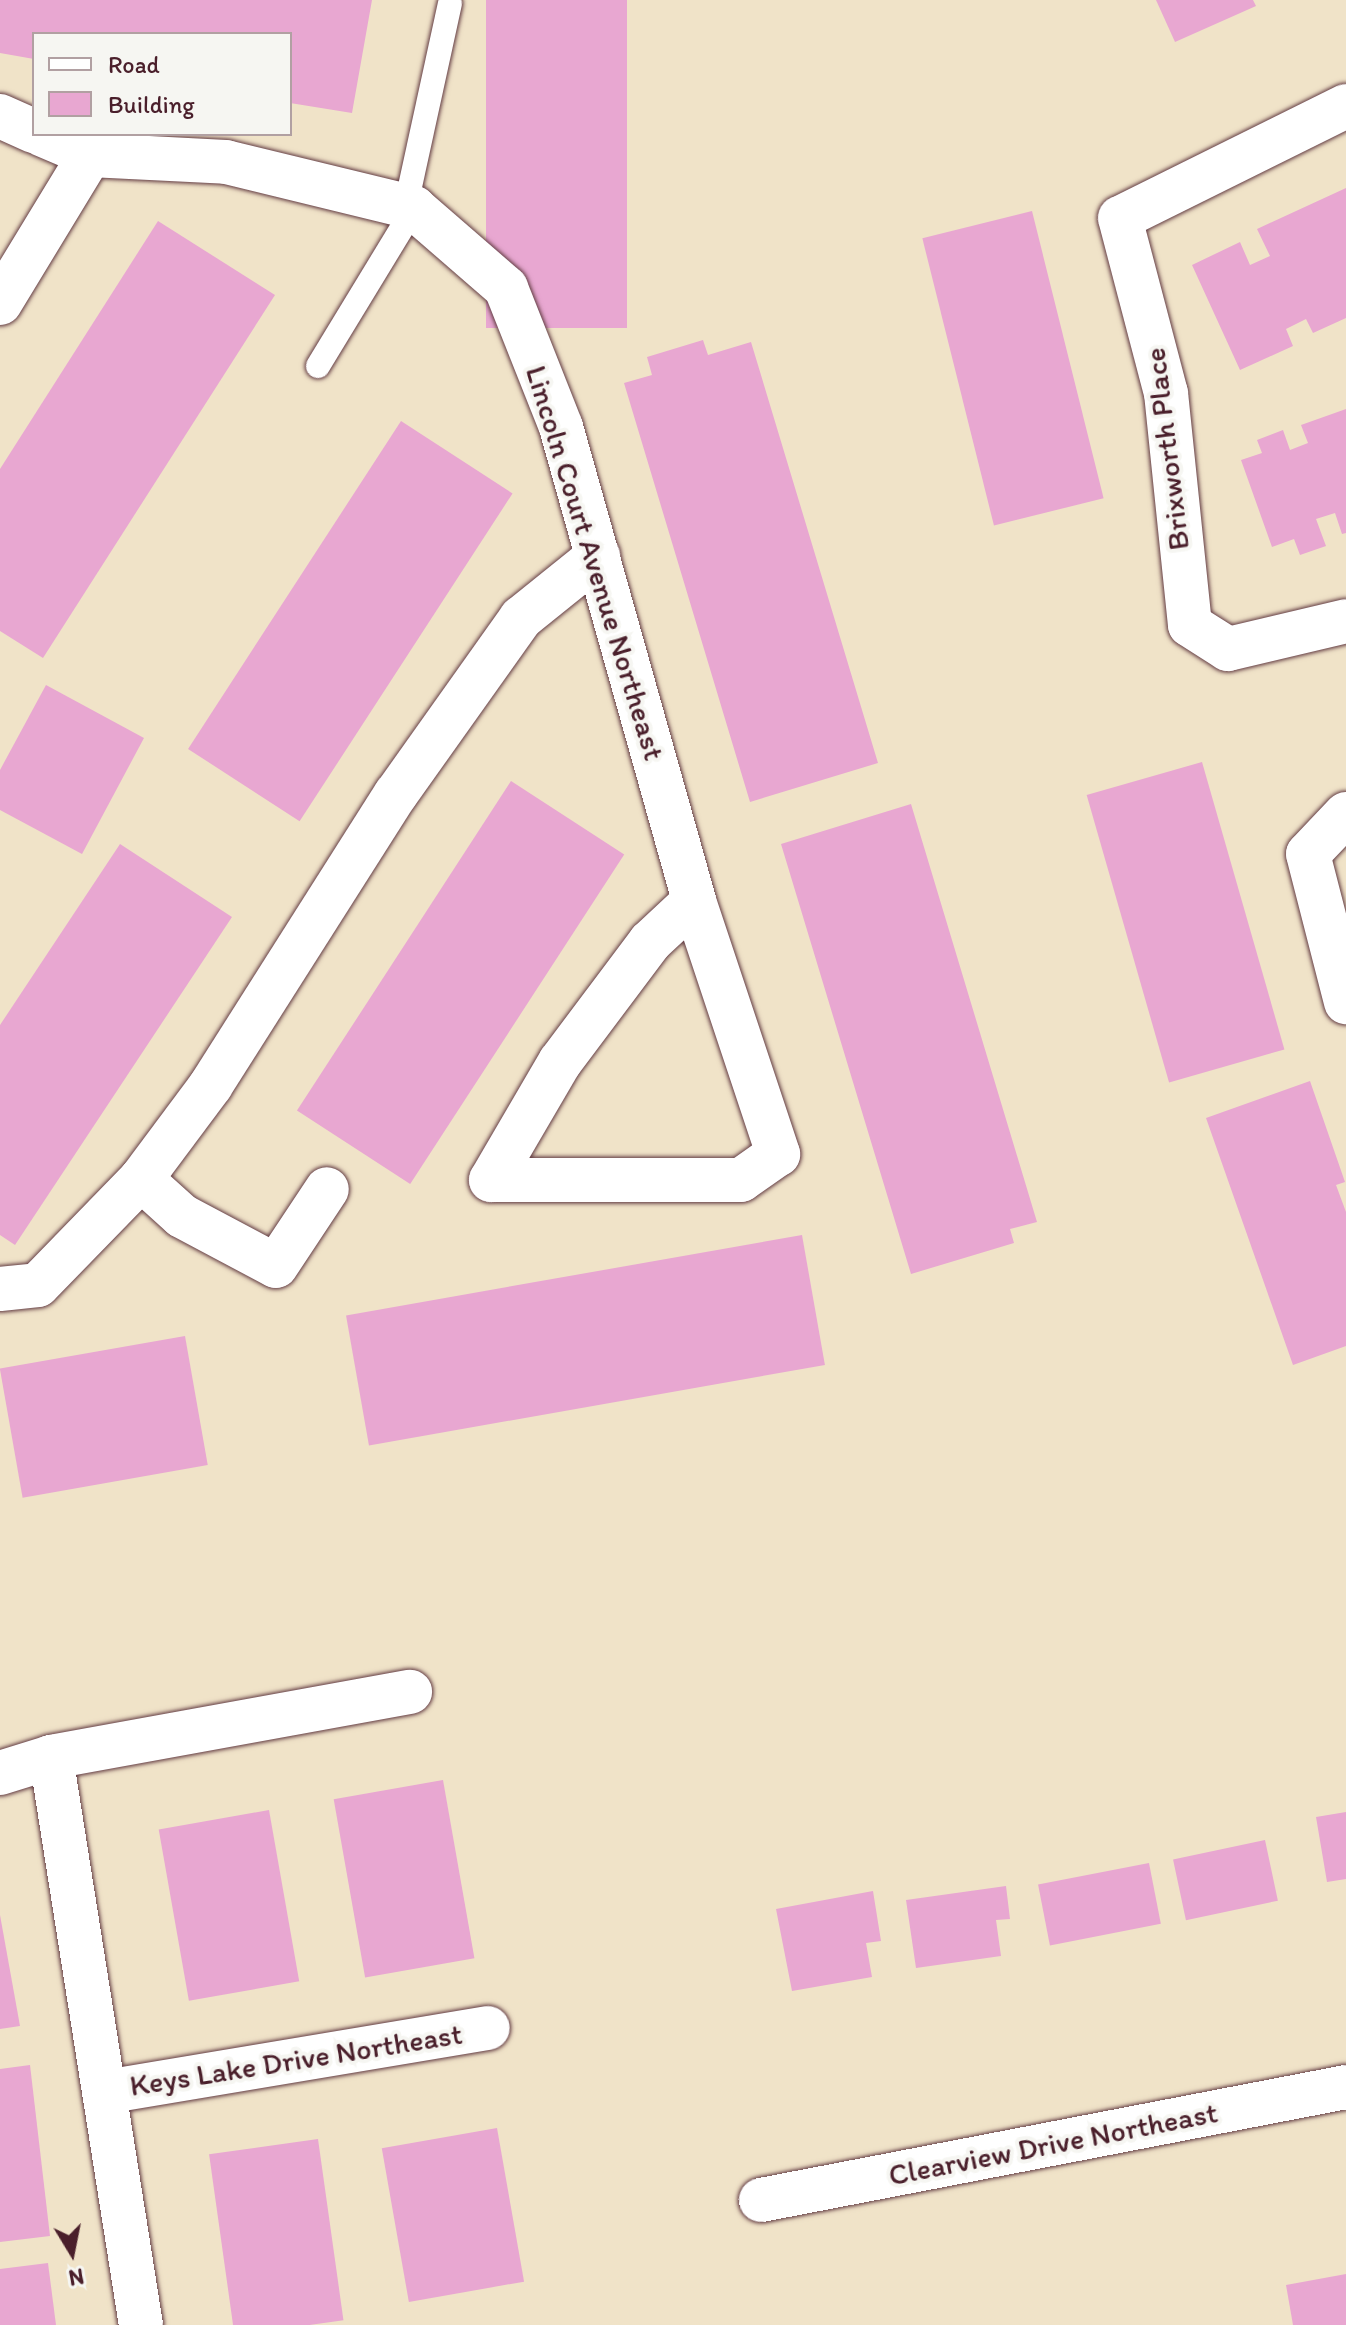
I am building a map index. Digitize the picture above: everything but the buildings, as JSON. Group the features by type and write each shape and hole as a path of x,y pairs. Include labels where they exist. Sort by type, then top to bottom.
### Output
{"street":[{"name":"Brixworth Place","path":"1346,106 1120,218 1166,393 1190,625 1228,649 1346,621"},
{"path":"0,116 32,130"},
{"path":"0,303 90,155 46,136"},
{"name":"Lincoln Court Avenue Northeast","path":"90,155 226,162 410,206 506,288 561,427 694,901 778,1154 741,1180 491,1180 560,1062 650,942 694,901"},
{"path":"0,1289 38,1285 141,1179 211,1085 396,794 521,618 598,556"},
{"path":"1346,814 1308,854 1346,1002"},
{"path":"141,1179 182,1216 276,1266 327,1189"},
{"path":"0,1773 51,1757 410,1692"},
{"name":"Keys Lake Drive Northeast","path":"51,1757 141,2325"},
{"name":"Keys Lake Drive Northeast","path":"105,2092 488,2028"},
{"name":"Clearview Drive Northeast","path":"761,2200 1346,2087"}],"lane":[{"path":"318,366 410,206 450,4"}]}
